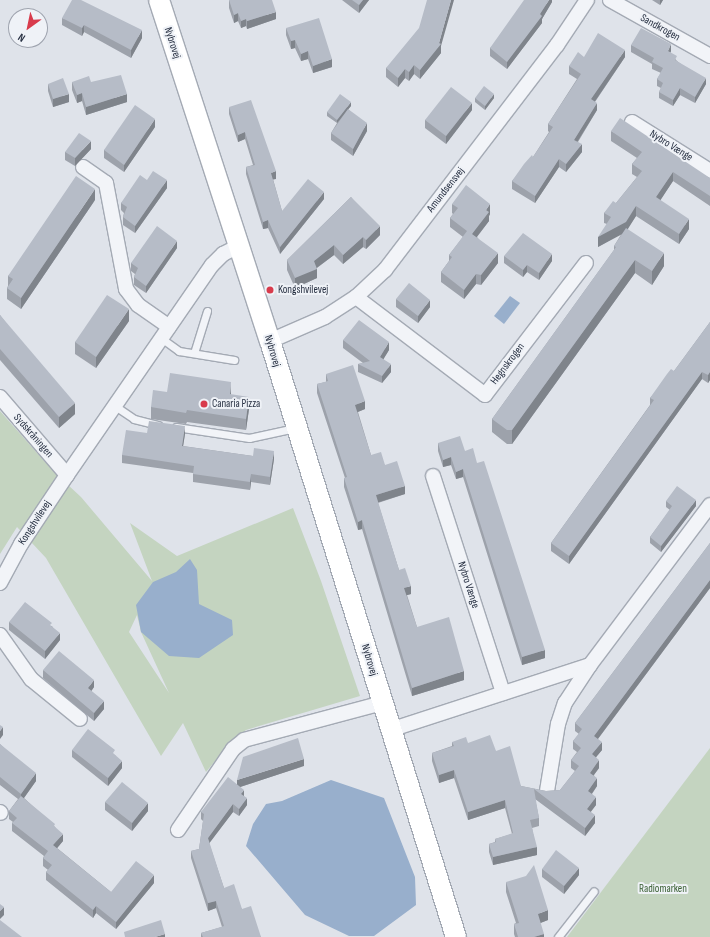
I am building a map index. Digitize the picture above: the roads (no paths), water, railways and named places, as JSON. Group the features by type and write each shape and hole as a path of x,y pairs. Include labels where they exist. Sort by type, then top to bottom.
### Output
{"street":[{"name":"Nybrovej","path":"159,0 237,247 270,341 295,428 456,937"},
{"name":"Amundsensvej","path":"270,341 325,317 356,297 384,270 557,45 587,0"},
{"name":"Sandkrogen","path":"610,0 710,56"},
{"name":"Nybro Vænge","path":"632,122 710,171"},
{"path":"83,167 106,183 126,289 138,305 169,327"},
{"name":"Kongshvilevej","path":"0,583 21,544 67,475 212,265 223,254 237,247"},
{"name":"Hegnskrogen","path":"356,297 485,395 586,263"},
{"name":"Sydskråningen","path":"0,397 67,475"},
{"name":"Nybro Vænge","path":"433,476 503,693"},
{"path":"547,791 558,724 565,703 590,665 710,505"},
{"path":"0,635 31,679 80,719"},
{"path":"390,730 590,665"},
{"path":"178,830 233,749 244,740 382,703"}],"lane":[{"path":"194,353 207,311"},
{"path":"161,338 179,351 234,360"},
{"path":"116,406 134,419 146,423 249,438 295,428"},
{"path":"558,937 594,891"}],"water":[{"path":"510,296 520,303 504,324 494,316"},
{"path":"190,559 197,570 199,604 232,620 233,635 199,658 169,656 141,632 136,605 153,582 176,572"},
{"path":"331,780 384,798 415,877 416,905 374,936 349,936 305,915 246,846 253,824 266,804 282,801"}],"place":[{"name":"Kongshvilevej","path":"270,290"},
{"name":"Canaria Pizza","path":"204,404"}],"park label":[{"name":"Radiomarken","path":"663,889"}]}
